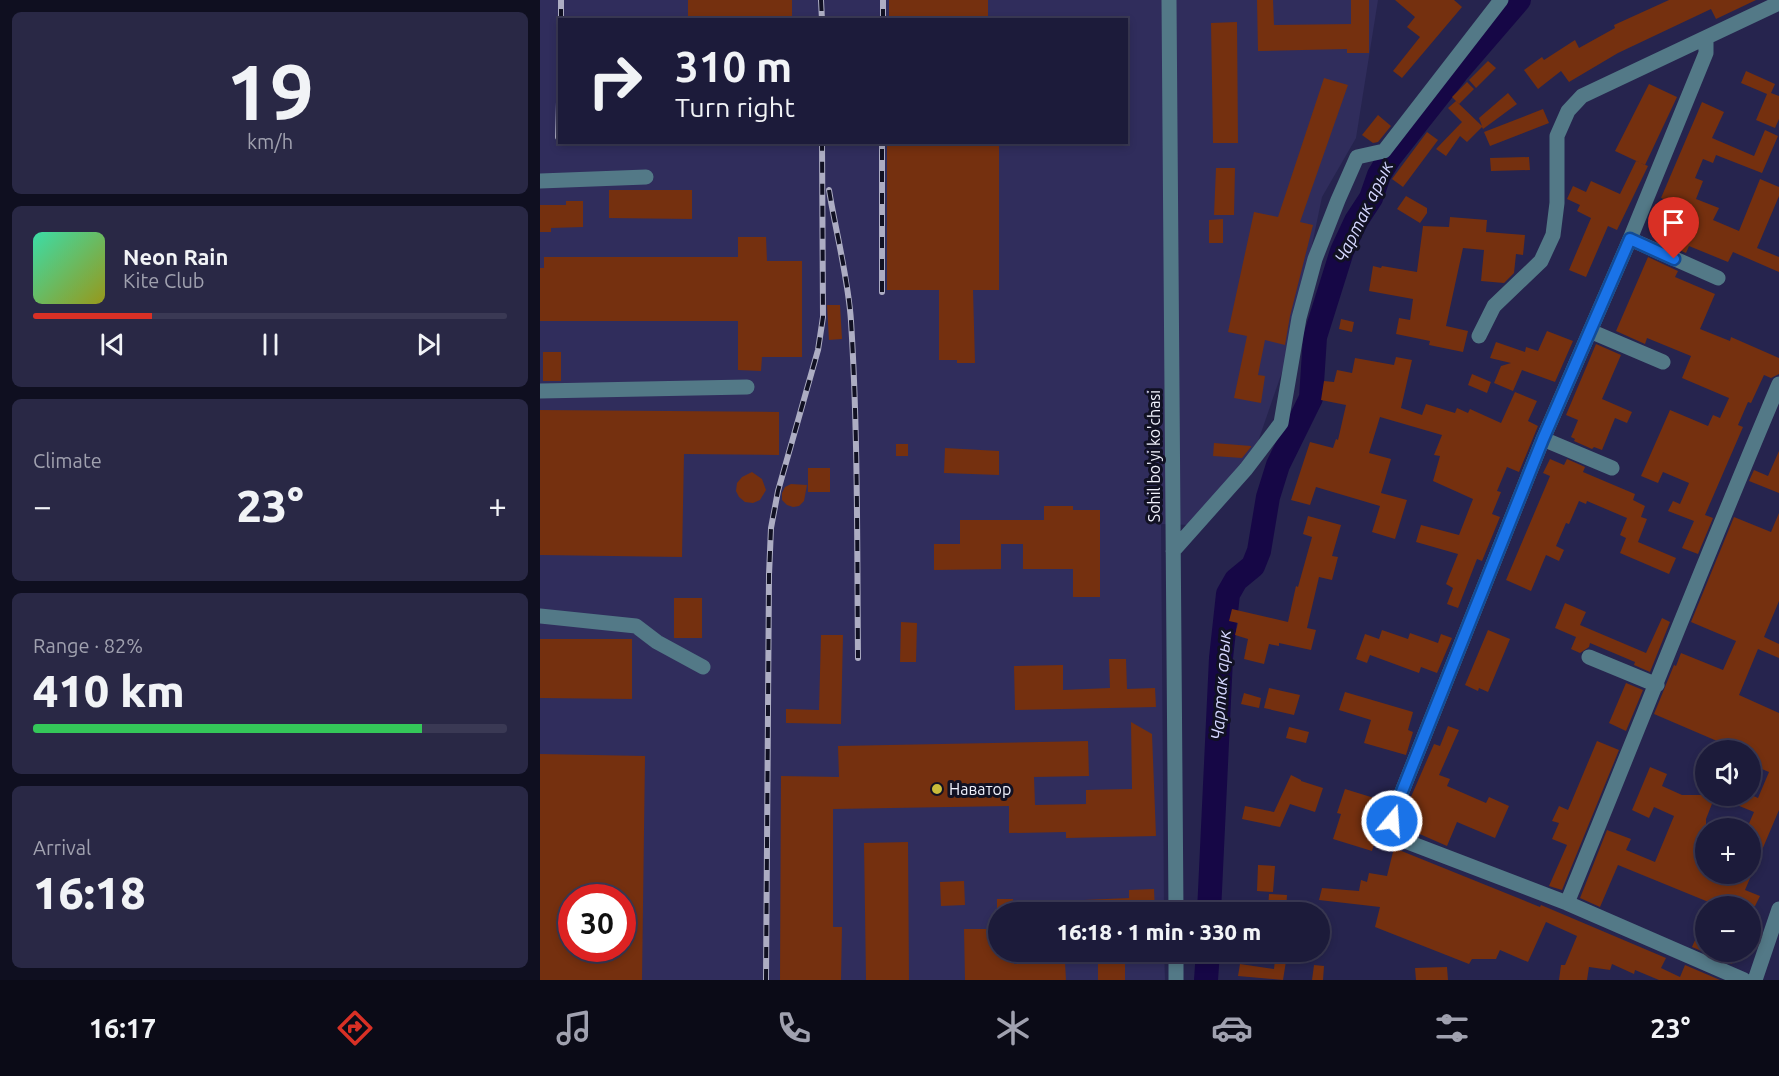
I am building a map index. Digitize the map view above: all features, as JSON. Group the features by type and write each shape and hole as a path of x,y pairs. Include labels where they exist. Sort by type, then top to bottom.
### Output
{"street":[{"name":"Sohil bo'yi ko'chasi","path":"1168,0 1176,902"},
{"path":"1173,551 1246,469 1281,423 1299,318 1315,259 1358,157 1384,151 1501,0"},
{"path":"1479,336 1494,306 1541,261 1553,235 1557,203 1557,136 1568,111 1582,96 1779,3"},
{"path":"1706,38 1706,53 1630,239 1543,439 1392,821 1395,833 1405,841 1567,903 1744,980"},
{"path":"540,181 646,177"},
{"path":"1630,239 1718,278"},
{"path":"1590,331 1663,362"},
{"path":"1567,903 1779,384"},
{"path":"540,391 747,387"},
{"path":"1543,439 1612,468"},
{"path":"540,616 636,626 657,642 703,667"},
{"path":"1588,657 1657,685"},
{"path":"1755,980 1779,909"},
{"path":"1176,962 1176,980"}],"shaded area":[{"path":"540,0 1378,0 1356,138 1322,197 1291,346 1252,459 1190,525 1161,524 1164,902 988,902 988,962 1164,962 1165,980 540,980"}],"building":[{"path":"688,0 792,0 792,18 688,18"},
{"path":"889,0 988,0 988,18 889,18"},
{"path":"1257,0 1273,0 1274,25 1351,24 1351,0 1369,0 1369,53 1347,53 1347,49 1258,51"},
{"path":"1395,0 1454,0 1462,7 1402,78 1393,71 1420,37 1407,27 1415,17"},
{"path":"1669,0 1756,0 1716,19 1711,9 1618,53 1569,82 1561,71 1538,89 1524,70 1542,57 1544,60 1575,40 1579,48 1615,28 1614,25"},
{"path":"1237,22 1238,143 1213,143 1211,23"},
{"path":"1488,61 1496,68 1476,88 1469,80"},
{"path":"1746,71 1775,84 1771,93 1779,96 1779,119 1775,128 1756,120 1767,94 1741,83"},
{"path":"1324,78 1348,85 1300,222 1313,225 1285,345 1265,340 1258,375 1265,376 1261,403 1234,398 1247,336 1228,332 1254,212 1278,217"},
{"path":"1467,82 1474,89 1459,104 1452,97"},
{"path":"1649,84 1677,97 1645,165 1615,151"},
{"path":"1508,93 1517,104 1483,129 1482,127 1467,142 1460,136 1446,156 1436,149 1462,122 1448,108 1456,101 1482,126 1479,118"},
{"path":"1702,102 1724,112 1712,138 1754,156 1765,130 1778,136 1762,173 1716,155 1713,163 1703,159 1695,178 1703,181 1696,199 1719,208 1713,220 1739,231 1760,179 1779,187 1779,196 1757,248 1779,257 1779,272 1733,252 1728,262 1689,246 1686,253 1655,239 1671,202 1661,198"},
{"path":"1543,109 1549,123 1490,146 1484,132"},
{"path":"1378,115 1391,126 1378,142 1373,143 1362,135"},
{"path":"1427,132 1438,140 1403,187 1392,179"},
{"path":"887,144 999,144 999,290 973,290 975,363 939,360 939,290 887,290"},
{"path":"1529,157 1530,170 1491,171 1490,158"},
{"path":"1636,161 1648,166 1617,230 1608,226 1586,277 1569,270 1591,218 1577,211 1580,205 1567,199 1573,186 1586,192 1591,181 1620,194"},
{"path":"1216,168 1235,168 1234,215 1214,215"},
{"path":"609,190 692,190 692,219 609,218"},
{"path":"1406,196 1427,208 1427,213 1420,223 1397,209"},
{"path":"566,201 583,201 583,227 551,228 551,232 540,232 540,205 566,205"},
{"path":"1450,217 1487,220 1486,232 1525,235 1523,255 1516,254 1514,273 1504,283 1481,281 1484,250 1463,248 1446,326 1468,331 1463,352 1429,345 1430,341 1396,334 1399,318 1410,320 1413,299 1369,291 1373,266 1417,272 1423,226 1449,227"},
{"path":"1223,219 1223,243 1209,243 1209,220"},
{"path":"738,237 766,237 767,261 802,261 802,357 762,357 761,371 738,370 738,321 540,321 540,268 544,268 544,257 738,257"},
{"path":"1648,257 1678,271 1675,277 1715,294 1700,329 1730,341 1731,337 1779,358 1779,374 1771,378 1764,375 1738,425 1743,427 1705,515 1713,518 1698,554 1682,548 1694,521 1668,511 1673,501 1680,504 1689,483 1663,472 1658,483 1641,476 1670,410 1708,426 1713,415 1720,418 1729,398 1682,378 1691,356 1647,338 1645,344 1616,331"},
{"path":"827,305 840,305 842,339 829,340"},
{"path":"1341,319 1354,322 1352,332 1339,329"},
{"path":"1547,331 1573,341 1555,382 1522,370 1513,391 1494,383 1501,366 1511,363 1490,358 1496,342 1525,352 1526,347 1538,351"},
{"path":"1596,344 1621,355 1602,399 1632,412 1627,423 1615,418 1602,450 1594,447 1592,449 1574,441 1575,439 1571,437 1578,420 1566,415"},
{"path":"543,352 561,352 561,381 543,381"},
{"path":"1396,357 1412,360 1401,408 1422,415 1426,404 1455,413 1457,408 1468,413 1470,409 1501,423 1515,392 1537,401 1528,421 1538,426 1519,472 1507,467 1497,491 1501,492 1492,514 1500,517 1482,561 1477,559 1458,608 1447,604 1453,588 1446,584 1458,554 1416,542 1421,525 1459,535 1473,499 1433,481 1440,456 1434,455 1442,435 1380,417 1369,453 1391,459 1381,493 1407,500 1395,539 1372,532 1380,506 1316,487 1310,505 1291,500 1310,442 1333,448 1336,439 1338,440 1346,405 1321,400 1324,381 1334,382 1337,370 1352,373 1355,358 1394,365"},
{"path":"1472,374 1491,382 1487,393 1468,385"},
{"path":"540,410 779,412 779,455 684,454 682,557 540,555"},
{"path":"1214,443 1251,447 1242,458 1213,456"},
{"path":"896,444 908,444 908,456 896,456"},
{"path":"945,448 999,451 999,475 944,473"},
{"path":"1779,451 1779,493 1749,481 1754,470 1768,476"},
{"path":"1550,459 1564,465 1567,459 1585,467 1583,472 1635,494 1633,500 1645,506 1641,517 1647,519 1638,542 1676,558 1669,574 1620,553 1626,538 1620,535 1627,518 1587,501 1586,504 1579,501 1556,546 1564,550 1559,561 1546,555 1531,591 1506,580 1550,476 1543,473"},
{"path":"808,468 830,468 830,492 808,492"},
{"path":"752,472 762,479 766,490 760,500 753,503 745,502 736,491 737,483 742,477"},
{"path":"791,484 807,485 804,501 799,506 787,505 782,500 785,487"},
{"path":"1044,506 1073,506 1073,510 1100,510 1100,597 1073,597 1073,569 1023,569 1023,544 1001,544 1001,569 934,570 934,544 960,544 960,520 1044,520"},
{"path":"1779,513 1779,601 1764,637 1779,644 1779,658 1758,649 1739,695 1779,713 1779,810 1761,852 1761,818 1751,818 1754,812 1739,806 1761,806 1761,791 1769,772 1761,769 1761,740 1715,740 1654,714 1681,653 1723,670 1736,641 1691,622 1734,517 1771,532"},
{"path":"1308,516 1341,525 1332,556 1338,557 1332,580 1319,577 1307,628 1316,630 1311,650 1279,643 1279,646 1269,644 1264,664 1244,659 1248,639 1235,635 1238,623 1229,621 1232,609 1288,622 1296,586 1298,587 1312,537 1303,534"},
{"path":"674,598 702,598 702,638 674,638"},
{"path":"1565,603 1586,612 1580,625 1646,653 1662,618 1670,622 1650,672 1634,665 1635,662 1590,643 1589,647 1580,653 1571,649 1576,637 1555,628"},
{"path":"901,622 917,623 916,662 900,662"},
{"path":"1382,630 1408,639 1410,633 1438,643 1441,634 1452,638 1437,673 1421,667 1419,673 1370,655 1367,663 1356,659 1365,634 1379,639"},
{"path":"1488,630 1510,639 1488,692 1479,688 1478,691 1465,685"},
{"path":"821,635 843,635 841,724 786,723 786,709 819,710"},
{"path":"540,639 632,639 632,699 540,698"},
{"path":"1109,659 1126,659 1127,689 1155,688 1156,707 1015,710 1014,666 1063,665 1063,690 1110,688"},
{"path":"1626,683 1643,690 1626,731 1609,723"},
{"path":"1269,688 1300,695 1294,715 1264,708"},
{"path":"1345,692 1413,712 1408,730 1413,732 1406,755 1364,743 1371,720 1339,710"},
{"path":"1244,693 1261,698 1259,708 1241,704"},
{"path":"1131,722 1152,734 1156,836 1066,838 1066,832 1009,833 1009,806 833,809 833,927 842,927 841,980 780,980 781,776 839,777 838,746 1088,741 1089,776 1034,777 1035,805 1086,804 1086,790 1132,789"},
{"path":"1448,726 1459,730 1439,775 1450,779 1447,786 1486,803 1489,797 1509,806 1495,838 1457,822 1447,846 1406,828 1404,825 1404,813 1434,744 1440,746"},
{"path":"1289,727 1309,732 1306,743 1286,738"},
{"path":"1597,741 1619,750 1562,890 1549,886 1567,845 1552,839 1559,823 1552,821 1559,806 1568,810"},
{"path":"540,754 645,756 642,980 540,980"},
{"path":"1650,767 1667,774 1662,786 1682,795 1695,795 1695,806 1711,806 1706,818 1695,818 1695,884 1748,884 1745,890 1760,896 1695,896 1618,865 1600,907 1580,898 1607,830 1631,839 1626,850 1655,862 1674,816 1654,807 1649,818 1632,810"},
{"path":"1291,775 1323,788 1315,812 1290,804 1280,827 1242,819 1245,806 1274,812"},
{"path":"1345,789 1387,802 1372,851 1333,839 1341,814 1337,813"},
{"path":"908,842 909,980 866,980 864,843"},
{"path":"1394,848 1540,907 1541,905 1666,958 1661,968 1680,977 1685,965 1720,980 1659,980 1635,970 1634,974 1612,964 1610,970 1589,967 1587,980 1559,980 1561,965 1565,965 1577,936 1546,922 1528,962 1500,950 1496,959 1472,959 1469,964 1375,927 1380,907 1319,900 1322,888 1359,891 1361,880 1367,882 1369,873 1387,876"},
{"path":"1258,865 1275,866 1273,892 1257,891"},
{"path":"964,881 965,905 941,906 940,882"},
{"path":"1154,889 1155,902 1038,902 1129,898 1129,890"},
{"path":"1269,894 1287,895 1287,902 1268,902"},
{"path":"997,899 1013,899 1013,902 997,902"},
{"path":"964,929 988,929 988,962 1065,963 1066,980 965,980"},
{"path":"1098,962 1125,962 1125,980 1098,980"},
{"path":"1275,962 1286,962 1283,980 1238,976 1240,964 1274,969"},
{"path":"1314,965 1324,966 1323,980 1312,980"},
{"path":"1447,967 1448,980 1416,980 1415,968"}],"waterway":[{"name":"Чартак арык","path":"1209,902 1221,658 1228,594 1236,580 1253,566 1259,551 1268,497 1278,465 1311,398 1315,337 1342,251 1390,157 1457,72 1519,0"},
{"name":"Чартак арык","path":"1206,980 1207,962"}],"railway":[{"path":"561,0 561,18"},
{"path":"821,0 822,18"},
{"path":"883,0 883,18"},
{"path":"766,980 771,528 778,491 818,350 823,317 822,144"},
{"path":"882,144 882,292"},
{"path":"829,190 845,272 851,321 856,447 858,658"}],"place":[{"name":"Наватор","path":"937,789"}],"route":[{"path":"1392,821 1543,439 1630,239 1674,259"}]}
